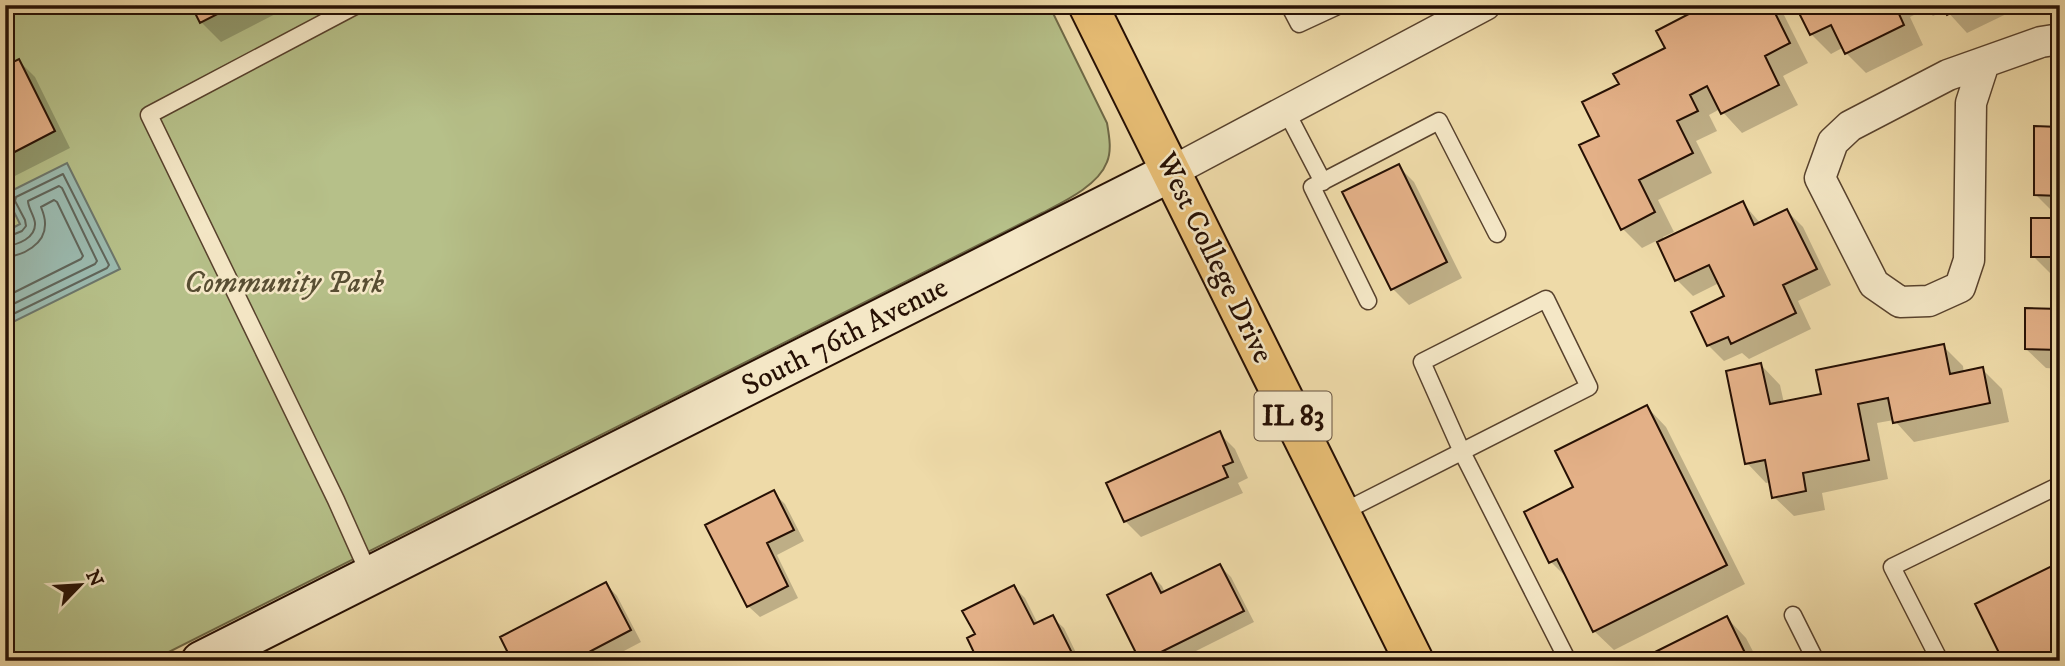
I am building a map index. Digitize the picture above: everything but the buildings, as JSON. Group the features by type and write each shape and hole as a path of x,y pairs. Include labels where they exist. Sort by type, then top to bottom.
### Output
{"main road":[{"name":"West College Drive","path":"1088,5 1414,661"}],"street":[{"name":"South 76th Avenue","path":"201,661 251,650 370,576 1171,172 1485,5"},
{"path":"1984,63 1971,103 1969,260 1960,287 1929,301 1900,302 1874,284 1820,178 1833,142 1850,126 1948,75 2041,42 2060,39"}],"lane":[{"path":"356,5 149,115 336,500 370,576"},
{"path":"1289,5 1299,24 1340,5"},
{"path":"1286,111 1323,182"},
{"path":"1368,302 1312,187 1439,121 1497,234"},
{"path":"1341,513 1462,452 1589,387 1546,299 1422,362 1462,452 1568,661"},
{"path":"1940,661 1892,567 2060,485"},
{"path":"1793,615 1816,661"}],"green space":[{"name":"Community Park","path":"5,5 1049,5 1107,123 1109,153 1107,162 1096,179 1060,204 151,661 5,661"}],"water":[{"path":"67,163 120,269 5,326 5,232 20,224 5,194"}]}
